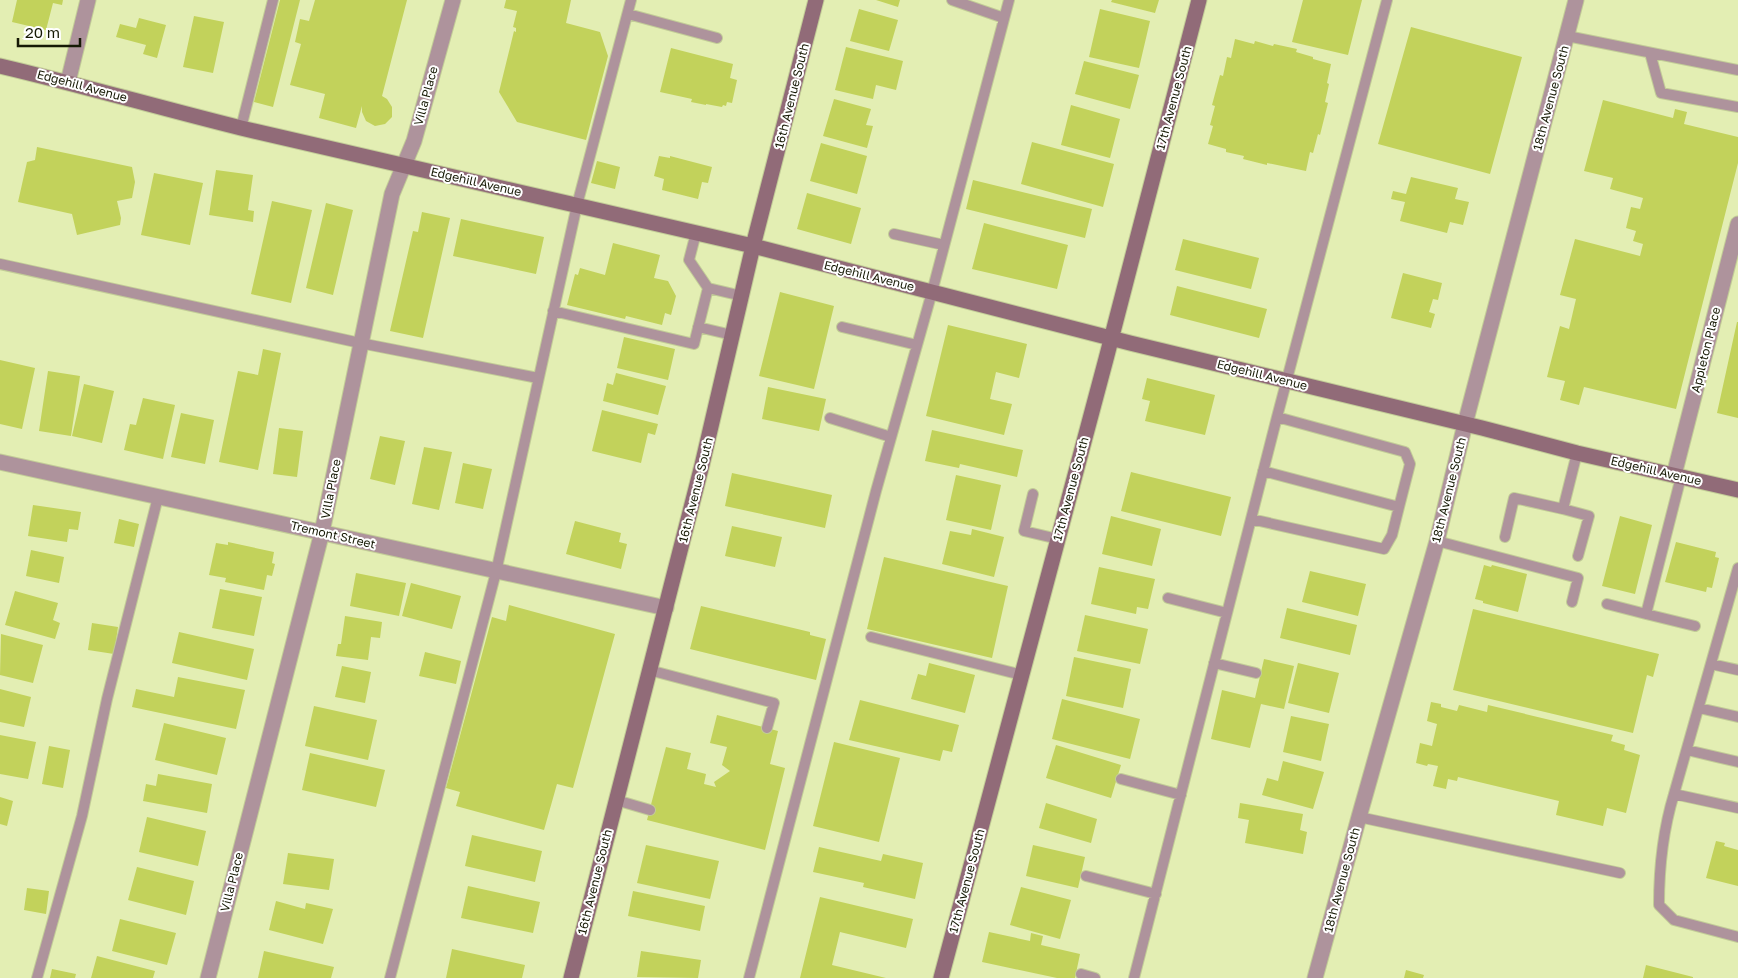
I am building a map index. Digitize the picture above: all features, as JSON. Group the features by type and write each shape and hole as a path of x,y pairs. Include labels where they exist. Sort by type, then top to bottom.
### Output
{"main road":[{"name":"16th Avenue South","path":"572,978 704,458 753,246 816,0"},
{"name":"17th Avenue South","path":"941,978 1199,0"},
{"name":"Edgehill Avenue","path":"0,66 241,128 753,246 1111,338 1577,453 1738,490"}],"street":[{"path":"68,82 88,0"},
{"name":"Villa Place","path":"208,978 322,532 392,194 414,141 453,0"},
{"name":"18th Avenue South","path":"1315,978 1358,817 1437,541 1465,424 1576,0"},
{"name":"Appleton Place","path":"1677,476 1733,265 1738,224"},
{"name":"Tremont Street","path":"0,462 666,608"}],"lane":[{"path":"241,128 273,0"},
{"path":"390,978 496,572 577,205 631,0"},
{"path":"952,0 1004,18"},
{"path":"749,978 891,436 932,292 1010,0"},
{"path":"1134,978 1263,471 1387,0"},
{"path":"628,14 717,38"},
{"path":"1567,36 1738,70"},
{"path":"1650,52 1661,93 1738,107"},
{"path":"696,233 689,260 708,288 742,296"},
{"path":"894,234 944,245"},
{"path":"0,264 360,343 538,378"},
{"path":"553,311 694,344 708,288"},
{"path":"698,327 732,335"},
{"path":"842,327 917,345"},
{"path":"1251,519 1384,549 1392,535 1410,464 1405,452 1277,417"},
{"path":"830,418 891,436"},
{"path":"1563,509 1577,453"},
{"path":"1263,471 1399,507"},
{"path":"1646,614 1677,476"},
{"path":"1033,494 1024,531 1058,539"},
{"path":"37,978 82,816 107,699 158,497"},
{"path":"1505,537 1514,498 1563,509 1589,516 1578,556"},
{"path":"1437,541 1578,578 1572,602"},
{"path":"1738,568 1666,818 1659,905 1674,920 1738,937"},
{"path":"1168,598 1227,613"},
{"path":"1608,604 1695,626"},
{"path":"871,637 1022,675"},
{"path":"1214,663 1256,673"},
{"path":"1711,664 1738,670"},
{"path":"649,670 774,703 767,728"},
{"path":"1699,708 1738,717"},
{"path":"1687,750 1738,762"},
{"path":"1121,779 1181,795"},
{"path":"1674,794 1738,808"},
{"path":"616,800 650,810"},
{"path":"1358,817 1620,873"},
{"path":"1086,876 1156,894"},
{"path":"1081,974 1095,978"}],"building":[{"path":"17,0 63,0 62,5 53,3 46,30 12,22"},
{"path":"280,0 300,0 273,107 254,102"},
{"path":"315,0 407,0 382,96 387,99 392,107 392,117 385,124 375,126 366,121 362,112 362,106 356,128 319,118 325,94 290,85 301,44 295,42 300,19 309,21"},
{"path":"506,0 571,0 566,23 600,32 608,56 586,140 517,122 499,92 514,31 516,32 516,28 513,27 517,11 504,8"},
{"path":"876,0 900,0 898,7"},
{"path":"1112,0 1159,0 1155,13 1111,2"},
{"path":"1303,0 1362,0 1348,55 1292,42"},
{"path":"859,9 898,20 889,51 850,41"},
{"path":"1100,9 1150,21 1139,68 1089,57"},
{"path":"194,16 224,22 213,73 183,67"},
{"path":"139,18 166,25 157,58 143,54 146,45 116,37 120,24 136,28"},
{"path":"1411,27 1522,57 1490,174 1378,144"},
{"path":"1235,39 1254,44 1255,41 1273,46 1274,44 1297,49 1296,52 1331,64 1325,102 1328,103 1320,135 1318,134 1313,153 1310,152 1306,171 1243,159 1244,156 1226,152 1226,149 1208,144 1213,126 1210,125 1215,106 1212,105 1220,75 1223,76 1227,57 1231,58"},
{"path":"846,47 903,61 896,90 876,85 873,99 835,90"},
{"path":"671,48 733,64 730,78 737,80 732,103 727,102 726,106 723,105 722,107 706,105 691,102 692,99 660,92"},
{"path":"1084,61 1139,75 1130,109 1075,94"},
{"path":"834,99 871,109 866,125 873,126 867,148 823,136"},
{"path":"1603,100 1673,118 1675,109 1687,112 1684,124 1738,137 1738,163 1676,409 1584,387 1579,405 1560,400 1565,381 1547,377 1560,326 1569,329 1576,299 1560,295 1575,239 1640,256 1643,244 1633,241 1636,231 1626,228 1631,207 1640,209 1643,198 1610,189 1613,178 1584,171"},
{"path":"1071,105 1120,119 1110,158 1061,145"},
{"path":"1032,142 1114,164 1103,207 1021,184"},
{"path":"821,143 867,156 857,194 810,181"},
{"path":"37,147 132,167 135,182 132,198 117,201 121,218 120,225 77,235 72,214 18,202 27,162 35,160"},
{"path":"659,156 670,158 670,156 712,167 708,183 702,182 698,199 662,190 664,179 654,176"},
{"path":"597,161 620,167 615,189 591,183"},
{"path":"216,170 253,175 248,210 254,211 253,222 209,215"},
{"path":"154,173 203,183 190,245 141,235"},
{"path":"1411,177 1458,188 1455,199 1469,202 1463,225 1450,222 1447,233 1400,221 1405,202 1391,199 1393,191 1406,194"},
{"path":"973,180 1092,209 1085,238 966,209"},
{"path":"807,193 861,208 851,244 797,229"},
{"path":"272,201 312,210 291,303 251,294"},
{"path":"326,203 353,210 333,295 306,288"},
{"path":"422,212 450,218 423,338 390,331 413,231 418,232"},
{"path":"461,219 544,237 536,274 453,256"},
{"path":"984,223 1068,245 1057,289 972,269"},
{"path":"1183,239 1259,258 1251,289 1175,270"},
{"path":"613,243 660,255 654,278 668,281 676,296 671,315 665,313 662,325 626,316 625,319 567,305 575,274 578,275 580,268 605,275"},
{"path":"1403,273 1442,283 1438,300 1433,299 1429,312 1435,314 1431,328 1391,318"},
{"path":"1177,286 1267,309 1259,338 1170,315"},
{"path":"780,292 834,306 814,389 759,376"},
{"path":"1738,322 1738,418 1717,413"},
{"path":"948,325 1027,344 1019,378 996,372 990,399 1012,404 1004,435 926,416"},
{"path":"624,337 675,349 668,380 617,368"},
{"path":"263,349 281,353 258,470 219,462 238,371 258,375"},
{"path":"0,360 35,368 22,429 0,424"},
{"path":"48,371 80,376 71,436 39,431"},
{"path":"616,373 666,386 658,415 603,401 607,383 613,385"},
{"path":"1147,378 1215,395 1205,435 1145,421 1150,401 1142,399"},
{"path":"84,384 114,391 102,443 72,436"},
{"path":"768,387 826,399 819,431 762,419"},
{"path":"143,398 175,405 163,459 124,450 130,424 136,425"},
{"path":"602,410 658,424 655,435 648,433 641,463 592,451"},
{"path":"181,413 214,420 205,464 171,457"},
{"path":"279,428 303,431 297,477 273,474"},
{"path":"932,430 1023,450 1017,477 960,464 959,468 925,461"},
{"path":"380,436 405,441 395,485 370,479"},
{"path":"424,447 452,452 439,510 412,504"},
{"path":"463,463 492,469 483,509 455,503"},
{"path":"1131,472 1231,497 1221,536 1121,511"},
{"path":"732,473 832,495 825,528 725,506"},
{"path":"956,475 1001,485 991,530 946,520"},
{"path":"33,505 81,512 78,530 69,529 67,542 28,536"},
{"path":"1111,516 1161,529 1152,566 1102,554"},
{"path":"1620,516 1652,525 1635,594 1602,586"},
{"path":"119,519 139,524 134,547 114,543"},
{"path":"575,521 621,533 619,542 627,544 621,569 566,554"},
{"path":"732,526 782,537 775,567 725,556"},
{"path":"972,529 1004,537 994,577 942,564 950,531 971,535"},
{"path":"228,542 274,552 272,563 275,564 272,576 267,575 264,590 225,582 226,578 209,575 216,543 228,545"},
{"path":"1676,542 1716,552 1715,557 1719,558 1712,588 1707,587 1706,592 1665,582"},
{"path":"31,550 64,557 59,583 26,576"},
{"path":"884,557 1008,586 992,658 867,629"},
{"path":"1484,565 1491,567 1492,565 1527,574 1518,612 1483,603 1483,601 1475,599"},
{"path":"1099,567 1155,579 1148,609 1137,607 1136,614 1091,604"},
{"path":"1310,571 1366,584 1358,616 1302,602"},
{"path":"356,573 406,583 399,616 350,606"},
{"path":"411,583 461,596 452,629 402,616"},
{"path":"220,589 262,597 254,636 212,628"},
{"path":"15,591 58,603 53,620 60,623 55,639 5,625"},
{"path":"509,605 615,634 573,788 557,784 544,830 456,806 460,792 446,788 492,617 506,621"},
{"path":"701,606 810,632 810,635 826,639 816,680 690,649"},
{"path":"1287,608 1357,625 1350,655 1280,638"},
{"path":"1473,609 1659,654 1653,677 1647,675 1633,733 1453,690"},
{"path":"1085,615 1148,629 1140,664 1077,651"},
{"path":"345,616 382,622 380,638 371,637 368,660 336,656 338,644 341,644"},
{"path":"92,623 118,627 114,654 88,650"},
{"path":"179,632 254,649 247,680 172,663"},
{"path":"1,634 43,645 33,683 0,675"},
{"path":"425,652 461,661 456,684 419,676"},
{"path":"1074,657 1131,669 1123,708 1066,696"},
{"path":"1264,659 1294,666 1284,709 1261,704 1250,748 1211,739 1222,690 1255,698"},
{"path":"929,663 975,675 965,713 911,699 918,674 926,676"},
{"path":"1298,663 1339,673 1329,713 1288,703"},
{"path":"342,666 371,672 365,703 335,697"},
{"path":"178,677 245,690 236,729 132,707 136,689 174,697"},
{"path":"0,689 31,697 24,727 0,722"},
{"path":"1062,699 1140,719 1130,759 1052,739"},
{"path":"860,700 959,725 952,752 943,750 940,761 849,740"},
{"path":"1431,702 1457,711 1459,705 1487,712 1488,705 1613,735 1611,741 1625,745 1624,750 1640,755 1626,813 1607,808 1603,826 1556,815 1559,801 1458,777 1457,781 1448,779 1446,789 1433,786 1438,766 1416,763 1420,743 1432,746 1437,724 1427,721"},
{"path":"314,706 377,720 368,760 305,746"},
{"path":"717,715 778,731 770,764 785,768 765,850 647,820 666,747 691,753 687,769 706,774 704,784 716,787 714,782 730,771 722,765 727,747 710,743"},
{"path":"1291,716 1329,724 1321,761 1283,752"},
{"path":"164,723 226,738 217,775 155,760"},
{"path":"0,735 36,742 28,779 0,774"},
{"path":"834,742 900,758 879,842 813,826"},
{"path":"1056,745 1121,765 1111,798 1046,778"},
{"path":"49,746 70,750 63,788 42,784"},
{"path":"310,753 385,770 376,807 302,790"},
{"path":"1283,761 1324,772 1313,809 1262,795 1267,778 1278,781"},
{"path":"158,774 212,784 207,813 143,801 146,784 156,786"},
{"path":"0,797 13,801 7,826 0,824"},
{"path":"1046,803 1097,819 1091,843 1039,828"},
{"path":"1240,803 1303,814 1300,830 1307,832 1303,854 1245,843 1249,820 1238,818"},
{"path":"147,817 206,831 198,866 139,852"},
{"path":"472,835 542,851 535,882 465,866"},
{"path":"1716,841 1725,843 1724,846 1738,850 1738,886 1706,878"},
{"path":"646,845 719,861 710,899 637,883"},
{"path":"1033,845 1085,857 1078,888 1026,876"},
{"path":"819,847 881,861 883,854 923,863 915,899 863,887 864,883 813,872"},
{"path":"288,853 334,859 329,890 283,884"},
{"path":"137,867 194,881 186,915 128,900"},
{"path":"468,886 540,902 533,933 461,918"},
{"path":"1021,887 1071,900 1060,939 1010,925"},
{"path":"27,888 49,891 46,914 24,910"},
{"path":"633,891 705,906 700,931 628,916"},
{"path":"820,897 913,919 906,948 840,932 832,965 886,978 800,978"},
{"path":"276,901 305,909 306,903 333,909 323,944 269,930"},
{"path":"120,919 176,933 167,965 112,951"},
{"path":"989,932 1030,941 1031,933 1043,936 1041,945 1080,954 1075,978 1057,978 982,962"},
{"path":"452,949 525,965 522,978 446,978"},
{"path":"264,951 334,967 331,978 258,978"},
{"path":"641,951 701,960 698,978 637,977"},
{"path":"97,956 155,971 153,978 91,978"},
{"path":"1646,965 1693,977 1693,978 1643,978"},
{"path":"52,969 76,974 75,978 50,978"},
{"path":"1406,970 1424,975 1423,978 1404,978"}]}
